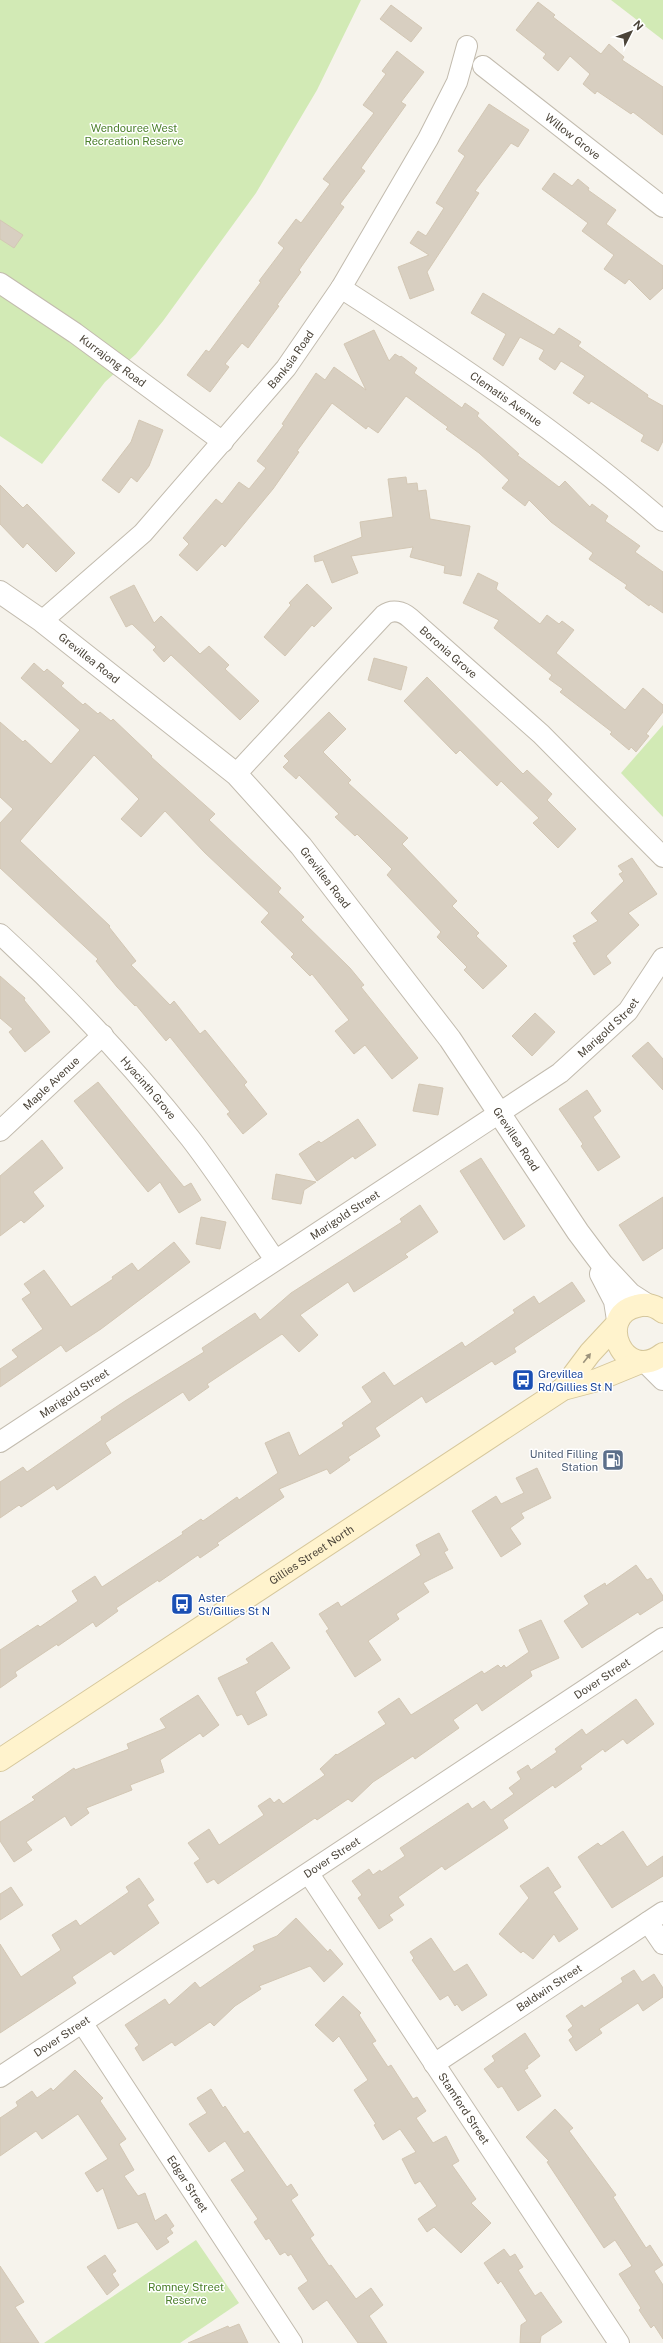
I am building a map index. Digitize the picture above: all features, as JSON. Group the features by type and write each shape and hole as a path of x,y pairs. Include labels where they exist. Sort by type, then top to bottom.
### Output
{"main road":[{"name":"Gillies Street North","path":"564,1389 590,1353 630,1308 656,1306"},
{"path":"617,1323 615,1335 620,1349 631,1359 650,1359"},
{"name":"Gillies Street North","path":"0,1760 564,1389 597,1380 650,1359"}],"street":[{"name":"Banksia Road","path":"42,621 143,533 286,368 341,288 434,126 457,82 467,46"},
{"name":"Willow Grove","path":"483,66 663,207"},
{"name":"Kurrajong Road","path":"0,283 75,333 223,442"},
{"name":"Clematis Avenue","path":"341,288 523,410 626,489 663,521"},
{"name":"Grevillea Road","path":"0,592 42,621 236,774 301,846 450,1039 578,1232 615,1280 630,1294 656,1306"},
{"name":"Boronia Grove","path":"236,774 384,615 389,612 400,612 410,618 541,734 663,857"},
{"name":"Hyacinth Grove","path":"0,934 77,1008 191,1139 275,1260"},
{"name":"Marigold Street","path":"0,1442 560,1073 628,1011 663,958"},
{"name":"Maple Avenue","path":"0,1131 102,1035"},
{"name":"Grevillea Road","path":"578,1232 613,1297 617,1323"},
{"path":"650,1359 663,1379"},
{"name":"Dover Street","path":"0,2077 83,2024 663,1638"},
{"name":"Stamford Street","path":"308,1874 619,2343"},
{"path":"656,1917 663,1944"},
{"name":"Baldwin Street","path":"434,2064 656,1917"},
{"name":"Edgar Street","path":"83,2024 292,2343"}],"green space":[{"name":"Wendouree West Recreation Reserve","path":"0,0 361,0 317,90 256,193 163,321 136,354 105,382 42,464 0,436"},
{"path":"611,0 663,0 663,40"},
{"path":"663,725 663,817 621,773"},
{"name":"Romney Street Reserve","path":"196,2240 239,2303 180,2343 44,2343"}],"building":[{"path":"538,2 555,15 553,17 601,54 609,44 624,57 622,60 663,87 663,135 633,112 631,114 597,91 595,94 583,84 590,74 570,56 558,71 543,58 546,54 516,30"},
{"path":"391,5 422,28 411,42 380,19"},
{"path":"397,51 424,72 401,102 406,105 361,168 365,171 340,204 344,207 299,270 301,272 277,305 279,306 248,348 242,343 225,364 229,367 210,392 187,375 206,350 209,352 261,282 259,281 284,248 278,243 296,219 301,223 330,184 323,179 374,113 363,105 386,74 382,71"},
{"path":"489,104 529,130 518,147 511,143 475,191 479,193 427,272 434,290 410,299 398,267 429,255 410,243 418,231 426,236 444,208 436,203 465,156 458,151"},
{"path":"554,173 572,186 578,179 589,188 588,190 616,210 606,224 663,266 663,288 650,300 629,279 625,284 604,269 614,255 582,231 588,223 542,189"},
{"path":"0,220 23,235 14,248 0,239"},
{"path":"483,293 554,335 559,328 581,342 578,346 648,395 647,397 663,406 663,441 658,451 641,441 644,435 591,401 589,404 573,393 585,376 561,361 555,370 539,359 544,350 520,337 503,366 493,359 506,334 471,313"},
{"path":"374,330 389,361 395,354 400,357 401,356 417,368 414,373 462,408 465,403 479,413 477,416 519,454 517,455 559,487 565,481 590,507 592,504 608,516 605,521 640,546 635,552 663,572 663,613 650,604 649,606 625,588 627,585 589,559 593,553 551,522 529,500 525,506 502,488 509,480 479,453 446,429 448,427 406,396 378,433 368,426 366,429 332,403 297,451 299,452 273,489 225,547 222,544 197,571 179,555 189,544 183,538 216,499 222,504 239,482 249,489 266,468 257,461 284,425 282,424 316,373 325,380 334,367 366,390 344,344"},
{"path":"139,420 163,430 149,466 137,482 131,477 119,493 102,480 131,442"},
{"path":"406,477 407,484 417,483 418,491 426,490 430,519 470,526 461,576 444,573 445,566 410,557 413,547 351,556 358,573 332,583 323,560 315,562 314,556 362,537 360,522 393,517 388,479"},
{"path":"0,485 23,508 27,504 75,553 56,572 27,543 23,548 0,524"},
{"path":"478,573 498,583 496,589 540,624 547,615 559,624 562,621 574,630 556,653 625,710 643,688 663,705 663,712 646,734 649,736 636,752 631,747 629,750 610,734 612,732 560,692 563,689 549,679 552,675 494,628 499,620 463,603"},
{"path":"307,584 332,608 314,627 312,625 285,656 264,637 291,605 289,603"},
{"path":"134,585 154,623 161,616 200,654 209,646 229,665 225,669 259,701 240,720 171,655 164,662 153,650 156,647 132,624 126,627 110,597"},
{"path":"374,658 407,667 401,690 368,680"},
{"path":"34,663 44,672 47,669 64,683 61,686 83,705 85,703 98,714 100,712 111,721 113,719 152,756 151,757 215,814 209,820 281,888 278,892 304,917 301,920 350,968 364,985 361,987 418,1058 392,1079 365,1045 354,1054 335,1031 349,1020 312,974 310,976 291,957 294,954 261,922 269,913 205,853 165,811 141,837 121,819 139,799 94,755 20,841 110,926 109,927 136,961 131,965 170,1005 174,1001 200,1034 205,1030 247,1082 244,1085 267,1114 243,1134 227,1114 230,1112 170,1037 166,1041 136,1005 135,1006 117,987 96,961 98,959 0,868 0,823 13,809 0,797 0,722 23,742 25,740 51,764 80,730 21,678"},
{"path":"427,677 523,774 527,770 552,794 547,800 576,829 558,848 533,823 539,818 501,781 497,786 460,750 456,754 404,701"},
{"path":"329,712 346,729 323,752 351,780 348,783 408,838 402,844 457,901 452,906 479,933 476,936 507,966 483,989 464,970 467,967 437,937 441,932 387,875 392,869 357,834 355,836 335,817 339,814 299,775 296,779 283,767 289,761 284,756"},
{"path":"632,858 657,894 628,913 639,925 606,956 611,963 594,975 573,943 577,942 573,936 598,921 591,913 624,881 619,874 623,872 618,866"},
{"path":"0,976 25,998 24,1000 50,1032 25,1052 9,1032 13,1029 0,1018"},
{"path":"535,1013 555,1032 532,1056 512,1036"},
{"path":"648,1042 663,1059 663,1090 632,1056"},
{"path":"98,1082 184,1187 191,1183 201,1200 179,1213 160,1182 148,1192 74,1101"},
{"path":"419,1084 443,1088 438,1115 413,1111"},
{"path":"587,1090 601,1111 593,1117 620,1157 598,1171 581,1146 583,1144 559,1109"},
{"path":"358,1119 376,1145 355,1159 353,1156 317,1181 299,1154 319,1141 321,1143"},
{"path":"42,1140 63,1168 33,1192 44,1206 24,1223 21,1220 0,1236 0,1176"},
{"path":"481,1158 525,1226 504,1240 460,1171"},
{"path":"276,1174 316,1182 304,1190 301,1204 272,1199"},
{"path":"663,1197 663,1248 643,1261 619,1225"},
{"path":"420,1205 438,1232 405,1254 408,1257 354,1292 348,1282 300,1315 318,1335 299,1352 282,1334 207,1384 209,1387 189,1401 183,1392 105,1443 111,1453 57,1490 54,1485 21,1507 19,1505 0,1518 0,1482 23,1467 27,1472 102,1420 101,1417 204,1352 202,1348 255,1313 260,1320 291,1293 402,1222 400,1219"},
{"path":"201,1217 226,1222 220,1249 196,1244"},
{"path":"174,1242 190,1262 101,1329 66,1352 61,1345 0,1387 0,1369 18,1357 12,1350 43,1329 22,1299 31,1293 24,1284 44,1270 71,1307 113,1279 112,1277 132,1263 138,1271"},
{"path":"572,1282 585,1301 514,1348 516,1352 495,1365 492,1361 426,1403 422,1396 375,1428 380,1436 348,1457 350,1460 330,1474 327,1469 279,1489 284,1497 217,1543 219,1545 200,1558 198,1555 159,1582 158,1580 116,1608 118,1611 96,1627 93,1622 58,1646 57,1644 15,1672 17,1676 0,1688 0,1650 38,1625 40,1627 78,1601 72,1591 95,1576 102,1587 183,1534 182,1532 201,1519 203,1521 237,1497 239,1500 278,1473 265,1443 289,1432 299,1456 344,1426 342,1423 372,1402 362,1387 384,1372 394,1386 462,1342 465,1347 515,1313 513,1310 534,1296 539,1304"},
{"path":"537,1468 551,1498 521,1513 524,1518 510,1528 521,1544 501,1557 472,1511 496,1496 501,1504 524,1493 516,1478"},
{"path":"439,1533 448,1550 444,1552 453,1568 423,1583 429,1592 396,1614 399,1619 368,1641 381,1660 355,1677 326,1631 329,1629 319,1614 338,1602 341,1607 421,1555 416,1545"},
{"path":"636,1565 647,1580 651,1578 663,1596 663,1600 640,1615 638,1612 582,1648 564,1621 589,1604 584,1596 605,1583 606,1586"},
{"path":"541,1620 559,1658 530,1671 532,1676 482,1711 477,1703 453,1720 459,1728 415,1759 413,1756 373,1782 352,1802 348,1799 317,1820 315,1818 218,1884 214,1879 207,1883 194,1863 200,1859 188,1843 209,1829 219,1845 264,1815 258,1806 270,1798 274,1803 279,1799 283,1804 325,1775 320,1769 336,1754 337,1755 386,1724 378,1712 399,1698 411,1715 482,1671 484,1674 498,1665 501,1668 504,1665 506,1668 529,1652 519,1630"},
{"path":"272,1642 290,1668 255,1692 267,1715 248,1725 242,1714 237,1716 218,1678 249,1663 246,1659"},
{"path":"198,1695 219,1725 203,1737 200,1733 160,1760 164,1772 130,1785 132,1790 86,1808 89,1813 71,1826 65,1816 26,1842 32,1850 14,1862 0,1841 0,1822 35,1800 32,1797 74,1768 75,1770 129,1749 127,1744 166,1728 160,1719"},
{"path":"636,1699 654,1724 627,1744 623,1739 605,1752 603,1749 580,1766 582,1769 555,1788 553,1785 503,1820 508,1828 445,1870 442,1866 398,1897 404,1905 389,1915 393,1920 379,1929 358,1898 362,1895 352,1881 369,1869 373,1875 380,1870 381,1872 405,1856 400,1848 468,1803 472,1809 484,1801 491,1810 514,1794 509,1788 521,1779 517,1772 528,1765 531,1770 557,1752 555,1749 582,1729 586,1735"},
{"path":"623,1831 647,1867 663,1856 663,1876 612,1908 578,1857 598,1843 601,1846"},
{"path":"548,1867 561,1887 553,1892 578,1929 559,1942 554,1934 533,1959 523,1951 521,1953 499,1934 529,1898 520,1886"},
{"path":"139,1878 154,1900 147,1905 159,1923 114,1955 111,1951 72,1977 76,1983 0,2033 0,1944 21,1977 61,1950 52,1935 76,1920 80,1926 129,1892 126,1887"},
{"path":"11,1887 23,1905 0,1920 0,1894"},
{"path":"296,1918 328,1952 330,1949 343,1964 324,1982 310,1966 259,1986 261,1989 235,2006 214,2026 210,2022 175,2046 172,2042 143,2061 135,2048 139,2045 125,2025 165,1999 169,2005 195,1982 200,1988 255,1950 253,1946 277,1936"},
{"path":"431,1938 454,1972 467,1964 487,1995 462,2011 457,2004 455,2006 448,1995 440,2000 412,1960 414,1958 410,1952"},
{"path":"634,1970 642,1982 654,1974 663,1988 663,1997 643,2011 638,2003 599,2029 602,2033 576,2051 569,2040 573,2037 568,2030 573,2026 566,2016 582,2005 584,2008 623,1982 621,1978"},
{"path":"343,1996 361,2013 359,2015 376,2041 372,2043 388,2067 391,2065 413,2099 417,2097 426,2111 416,2118 433,2143 446,2136 459,2161 452,2165 476,2199 471,2203 491,2223 461,2253 434,2227 427,2232 418,2219 437,2206 420,2181 415,2184 402,2159 416,2152 400,2129 383,2140 374,2125 376,2124 354,2090 368,2080 339,2036 333,2042 315,2025"},
{"path":"525,2033 540,2056 524,2070 541,2096 518,2111 502,2086 498,2088 484,2069 495,2061 492,2056"},
{"path":"75,2070 103,2098 100,2101 126,2139 119,2144 134,2170 124,2176 138,2196 145,2193 155,2221 166,2214 174,2226 170,2229 173,2233 166,2238 169,2242 157,2250 137,2222 118,2229 103,2188 97,2192 85,2173 108,2159 78,2114 42,2139 36,2131 0,2156 0,2118 18,2106 16,2102 32,2091 37,2098 51,2088 53,2091"},
{"path":"211,2089 223,2108 225,2106 244,2134 248,2131 287,2187 291,2184 298,2195 291,2200 314,2235 310,2238 329,2266 331,2265 356,2299 371,2288 383,2305 369,2316 387,2343 358,2343 327,2300 313,2310 298,2288 308,2281 291,2254 288,2256 285,2252 280,2255 269,2238 266,2240 254,2222 258,2219 231,2180 245,2171 225,2141 209,2152 189,2124 207,2113 197,2098"},
{"path":"555,2109 573,2128 569,2131 616,2195 613,2197 646,2248 650,2245 663,2265 654,2271 663,2285 663,2339 654,2325 651,2328 639,2310 641,2308 619,2274 632,2266 615,2240 604,2248 547,2162 549,2161 526,2137"},
{"path":"504,2249 510,2257 515,2254 523,2267 518,2270 535,2296 541,2292 562,2322 541,2336 540,2343 520,2343 521,2325 527,2321 501,2281 498,2284 484,2263"},
{"path":"105,2255 116,2271 112,2274 119,2285 107,2295 87,2267"},
{"path":"0,2266 24,2302 15,2307 39,2343 0,2343"},
{"path":"239,2324 248,2343 188,2343 228,2326 229,2328"}],"place":[{"name":"Grevillea Rd/Gillies St N","path":"523,1380"},
{"name":"United Filling Station","path":"613,1460"},
{"name":"Aster St/Gillies St N","path":"182,1604"}]}
